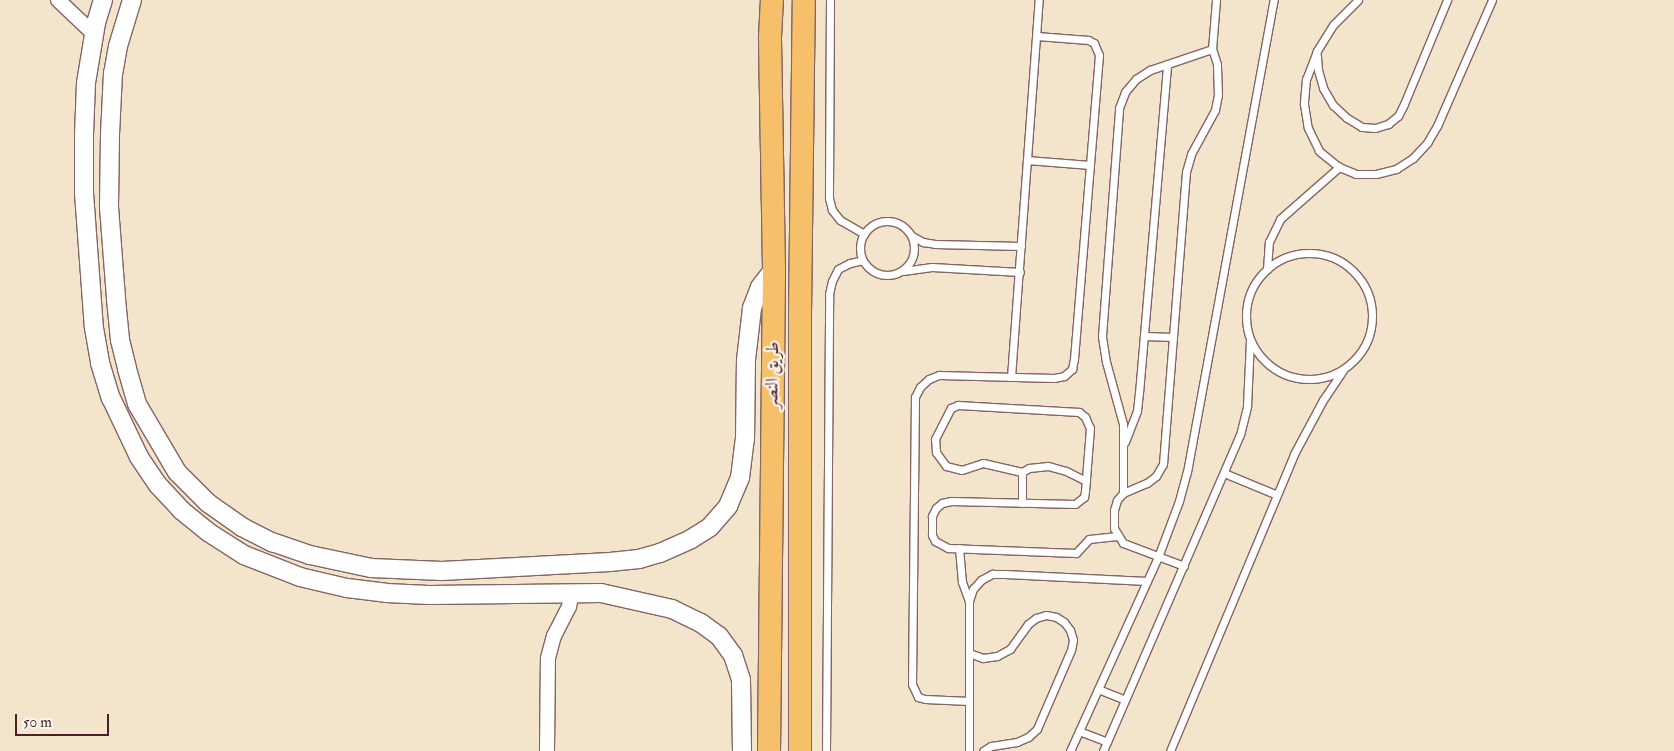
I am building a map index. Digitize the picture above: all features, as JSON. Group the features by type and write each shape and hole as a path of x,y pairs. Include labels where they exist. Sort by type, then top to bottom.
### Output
{"highway":[{"name":"طريق النصر","path":"769,751 774,269 770,37 772,0"},
{"name":"طريق النصر","path":"800,751 800,313 804,0"}],"street":[{"path":"58,0 94,34"},
{"path":"103,0 94,34 86,83 84,134 84,192 94,328 100,363 111,398 139,457 158,485 181,510 208,532 244,555 300,577 347,588 386,593 429,595 572,592 620,596 672,610 701,623 720,636 733,655 741,680 742,751"},
{"path":"132,0 118,46 111,88 110,207 120,340 138,404 177,472 208,503 242,527 272,542 310,555 371,568 406,571 540,567 639,559 660,553 691,539 710,527 728,506 740,478 745,440 746,360 752,308 760,287 774,269"},
{"path":"540,567 540,592"},
{"path":"547,751 548,658 554,636 568,607 572,592"}],"lane":[{"path":"830,0 829,198 832,210 840,220 864,234"},
{"path":"1011,377 1039,0"},
{"path":"1184,566 1123,543 1117,536 1114,528 1114,510 1117,500 1123,493 1152,479 1163,464 1186,172 1191,154 1214,110 1218,95 1217,64 1212,49 1216,0"},
{"path":"1070,751 1158,557 1179,501 1194,443 1274,0"},
{"path":"1317,51 1318,70 1323,88 1333,105 1347,118 1362,127 1376,128 1388,124 1398,116 1404,104 1447,0"},
{"path":"1355,1 1333,25 1317,51 1306,79 1304,104 1307,120 1319,151 1338,168 1356,174 1376,174 1402,165 1413,158 1427,143 1437,126 1492,0"},
{"path":"969,701 925,699 918,696 912,684 915,397 920,387 929,379 939,375 1054,378 1064,376 1072,369 1098,48 1088,40 1036,36"},
{"path":"1123,493 1124,444 1121,415 1106,362 1102,336 1118,116 1125,92 1136,79 1150,70 1212,49"},
{"path":"1124,444 1137,411 1167,64"},
{"path":"1027,160 1090,165"},
{"path":"1267,269 1269,242 1280,219 1338,168"},
{"path":"1020,272 932,267 903,271 885,276 868,268 860,251 864,234 870,226 888,221 898,223 912,236 923,242 935,244 1021,246"},
{"path":"903,271 914,255 912,236"},
{"path":"1170,751 1307,428 1343,370 1360,355 1371,330 1372,303 1363,282 1348,266 1339,260 1318,253 1301,253 1285,257 1267,269 1253,286 1246,307 1247,329 1255,350 1270,366 1290,377 1317,379 1343,370"},
{"path":"826,751 829,294 832,281 838,269 850,263 863,260"},
{"path":"1144,336 1174,337"},
{"path":"1103,751 1240,435 1247,406 1250,340"},
{"path":"1086,481 1048,466 1030,468 1022,472 984,463 962,470 946,466 939,460 934,446 938,432 951,408 965,404 1078,412 1085,417 1090,428 1086,481 1084,497 1076,504 942,503 936,508 932,516 932,536 941,546 1076,553 1089,539 1117,536"},
{"path":"1022,472 1022,503"},
{"path":"1224,473 1277,495"},
{"path":"959,548 962,582 969,601"},
{"path":"969,751 969,601 973,589 981,580 992,574 1147,581"},
{"path":"969,653 983,658 997,656 1010,649 1028,624 1036,618 1046,615 1056,617 1064,622 1070,630 1073,640 1072,650 1038,729 1028,737 1017,742 991,746 983,751"},
{"path":"1098,689 1125,700"},
{"path":"1080,731 1107,742"}]}
